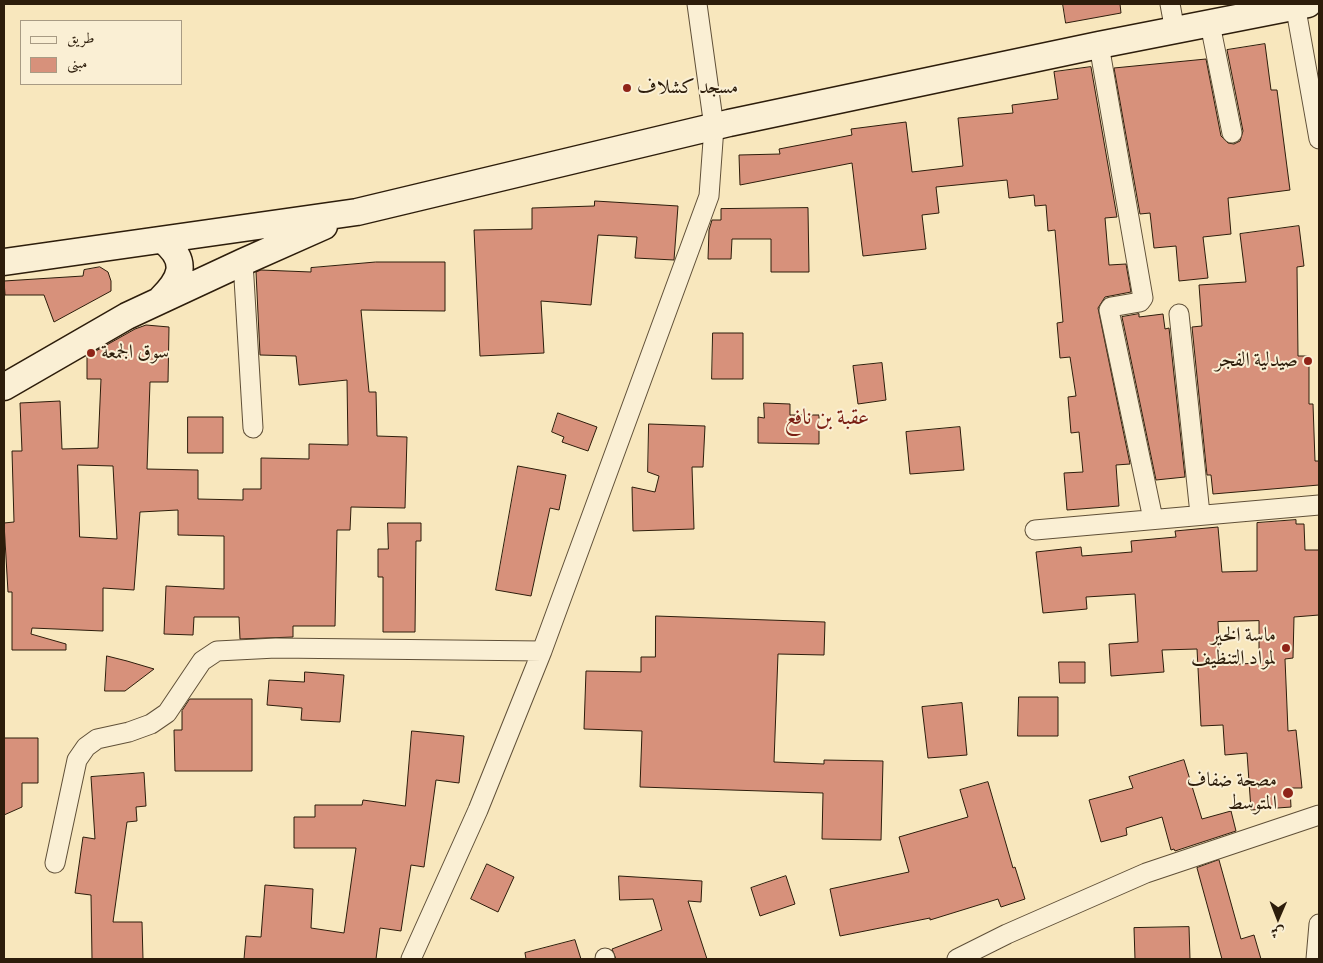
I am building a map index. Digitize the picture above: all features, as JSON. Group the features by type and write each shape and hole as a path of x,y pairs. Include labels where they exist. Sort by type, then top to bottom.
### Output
{"main road":[{"path":"4,262 357,212 714,127 1099,45 1299,5"},
{"path":"4,387 127,316 357,212"},
{"path":"159,302 179,277 180,266 178,255 164,240"}],"street":[{"path":"411,959 478,810 542,651 709,196 714,127 697,4"},
{"path":"1170,4 1174,31"},
{"path":"1299,5 1319,139"},
{"path":"1210,24 1232,133"},
{"path":"1099,45 1144,298 1140,302 1111,307 1109,310 1153,518"},
{"path":"243,262 253,428"},
{"path":"1179,314 1200,514"},
{"path":"1035,530 1153,518 1319,505"},
{"path":"55,862 77,760 86,747 97,739 129,732 151,724 167,713 202,660 217,651 276,648 542,651"},
{"path":"958,959 1006,934 1146,873 1319,815"},
{"path":"1316,959 1319,924"}],"building":[{"path":"1063,4 1120,4 1121,13 1066,23"},
{"path":"1265,44 1271,90 1277,90 1290,190 1228,198 1231,234 1203,237 1208,278 1179,281 1176,246 1154,248 1150,213 1140,214 1114,68 1206,59 1221,136 1228,143 1234,144 1240,141 1243,131 1227,50"},
{"path":"1091,67 1117,217 1105,218 1109,265 1126,264 1131,292 1105,297 1098,308 1130,464 1116,465 1119,506 1067,510 1064,473 1083,472 1079,432 1071,433 1068,397 1076,396 1070,357 1060,358 1057,323 1063,322 1055,230 1048,231 1046,205 1035,206 1034,195 1009,198 1007,180 936,187 939,213 922,215 926,249 863,256 852,163 740,185 739,155 780,154 779,149 852,135 851,129 906,122 912,172 963,166 958,118 1013,113 1012,105 1058,99 1054,72"},
{"path":"595,201 678,206 674,260 635,258 637,237 598,235 591,305 541,301 544,353 480,356 474,230 532,229 532,208 594,206"},
{"path":"808,208 809,272 771,272 771,239 732,239 731,259 708,259 709,230 712,220 721,220 721,209"},
{"path":"1299,226 1304,266 1297,267 1298,356 1309,356 1309,404 1313,404 1315,461 1319,461 1319,485 1213,494 1211,475 1207,475 1192,327 1202,326 1199,285 1246,282 1240,234"},
{"path":"376,262 445,262 445,311 361,310 369,392 376,392 377,436 407,437 405,508 351,507 350,530 337,530 335,626 293,626 293,637 240,639 239,617 194,617 193,635 164,634 166,586 224,589 224,536 178,535 178,510 140,512 134,590 103,588 103,631 32,628 31,634 66,644 66,650 12,650 12,592 8,592 4,523 14,522 12,451 22,451 20,403 60,401 62,449 98,448 101,379 87,379 87,356 135,329 146,325 169,327 168,382 150,382 147,469 198,470 198,499 243,500 243,489 261,489 261,458 309,459 309,444 348,445 347,380 299,385 296,356 260,355 256,272 261,270 311,272 311,268","holes":["78,465 113,466 117,539 80,537"]},
{"path":"100,267 108,272 111,281 111,291 54,322 44,295 5,295 4,281 83,276 84,270"},
{"path":"1139,314 1139,317 1163,314 1165,329 1169,328 1185,477 1156,480 1122,317"},
{"path":"713,333 743,333 743,379 712,379"},
{"path":"882,363 886,400 858,404 853,366"},
{"path":"764,403 790,404 790,415 819,415 819,444 758,443 758,417 764,418"},
{"path":"558,413 597,427 588,451 562,442 564,437 552,432"},
{"path":"188,417 223,417 223,453 188,453"},
{"path":"649,424 705,426 703,467 692,467 694,529 633,531 632,487 655,492 659,476 648,472"},
{"path":"960,427 964,470 910,474 906,432"},
{"path":"518,466 566,475 559,510 550,508 531,596 496,590"},
{"path":"1296,520 1296,524 1304,524 1305,550 1319,550 1319,615 1294,617 1293,658 1285,659 1288,731 1296,730 1302,788 1290,788 1291,807 1251,810 1247,753 1225,755 1223,725 1201,726 1197,649 1162,650 1164,672 1111,676 1109,644 1138,642 1135,594 1086,597 1087,609 1043,613 1036,552 1081,547 1082,556 1132,552 1131,541 1176,537 1175,531 1218,527 1222,572 1257,571 1257,523","holes":["1259,621 1259,663 1220,665 1218,622"]},
{"path":"388,523 421,523 421,541 416,541 415,632 383,632 383,577 378,577 378,549 388,549"},
{"path":"656,616 825,622 824,655 778,654 774,762 824,764 824,760 883,761 881,840 822,839 823,793 640,787 642,731 584,729 586,671 641,672 641,657 655,657"},
{"path":"107,656 154,669 125,691 105,691"},
{"path":"1059,662 1085,662 1085,683 1060,683"},
{"path":"305,672 344,675 340,722 301,720 302,708 267,705 269,680 304,682"},
{"path":"1019,697 1058,697 1058,736 1018,736"},
{"path":"190,699 252,699 252,771 175,771 174,730 182,730 182,711"},
{"path":"962,703 967,755 928,758 922,707"},
{"path":"412,731 464,736 459,783 436,780 424,867 411,865 401,931 380,928 376,959 244,959 246,936 261,937 265,885 313,889 311,928 344,933 356,848 294,848 294,817 315,817 315,805 362,805 363,800 405,806"},
{"path":"4,738 38,738 38,783 22,783 22,807 4,815"},
{"path":"1184,760 1202,819 1231,811 1236,831 1175,851 1174,849 1171,850 1162,817 1126,828 1127,835 1101,842 1089,800 1133,788 1129,777"},
{"path":"144,773 146,806 136,807 137,821 127,822 113,922 142,922 143,959 92,959 91,895 75,893 83,837 95,839 91,777"},
{"path":"988,782 1013,868 1015,867 1025,899 1001,907 998,899 930,920 930,918 840,936 830,889 909,872 899,837 968,817 960,790"},
{"path":"1219,860 1241,939 1254,935 1261,959 1222,959 1197,868"},
{"path":"487,864 514,877 498,912 471,899"},
{"path":"619,876 702,881 701,902 688,901 707,959 616,959 612,949 662,930 653,899 620,900"},
{"path":"786,876 795,904 760,916 751,888"},
{"path":"1189,927 1190,959 1135,959 1134,928"},
{"path":"575,940 581,959 526,959 525,953"}],"place":[{"name":"مسجد كشلاف","path":"627,88"},
{"name":"سوق الجمعة","path":"91,353"},
{"name":"صيدلية الفجر","path":"1308,361"},
{"name":"ماسة الخير لمواد التنظيف","path":"1286,648"},
{"name":"مصحة ضفاف المتوسط","path":"1288,793"}],"district":[{"name":"عقبة بن نافع","path":"827,418"}]}
